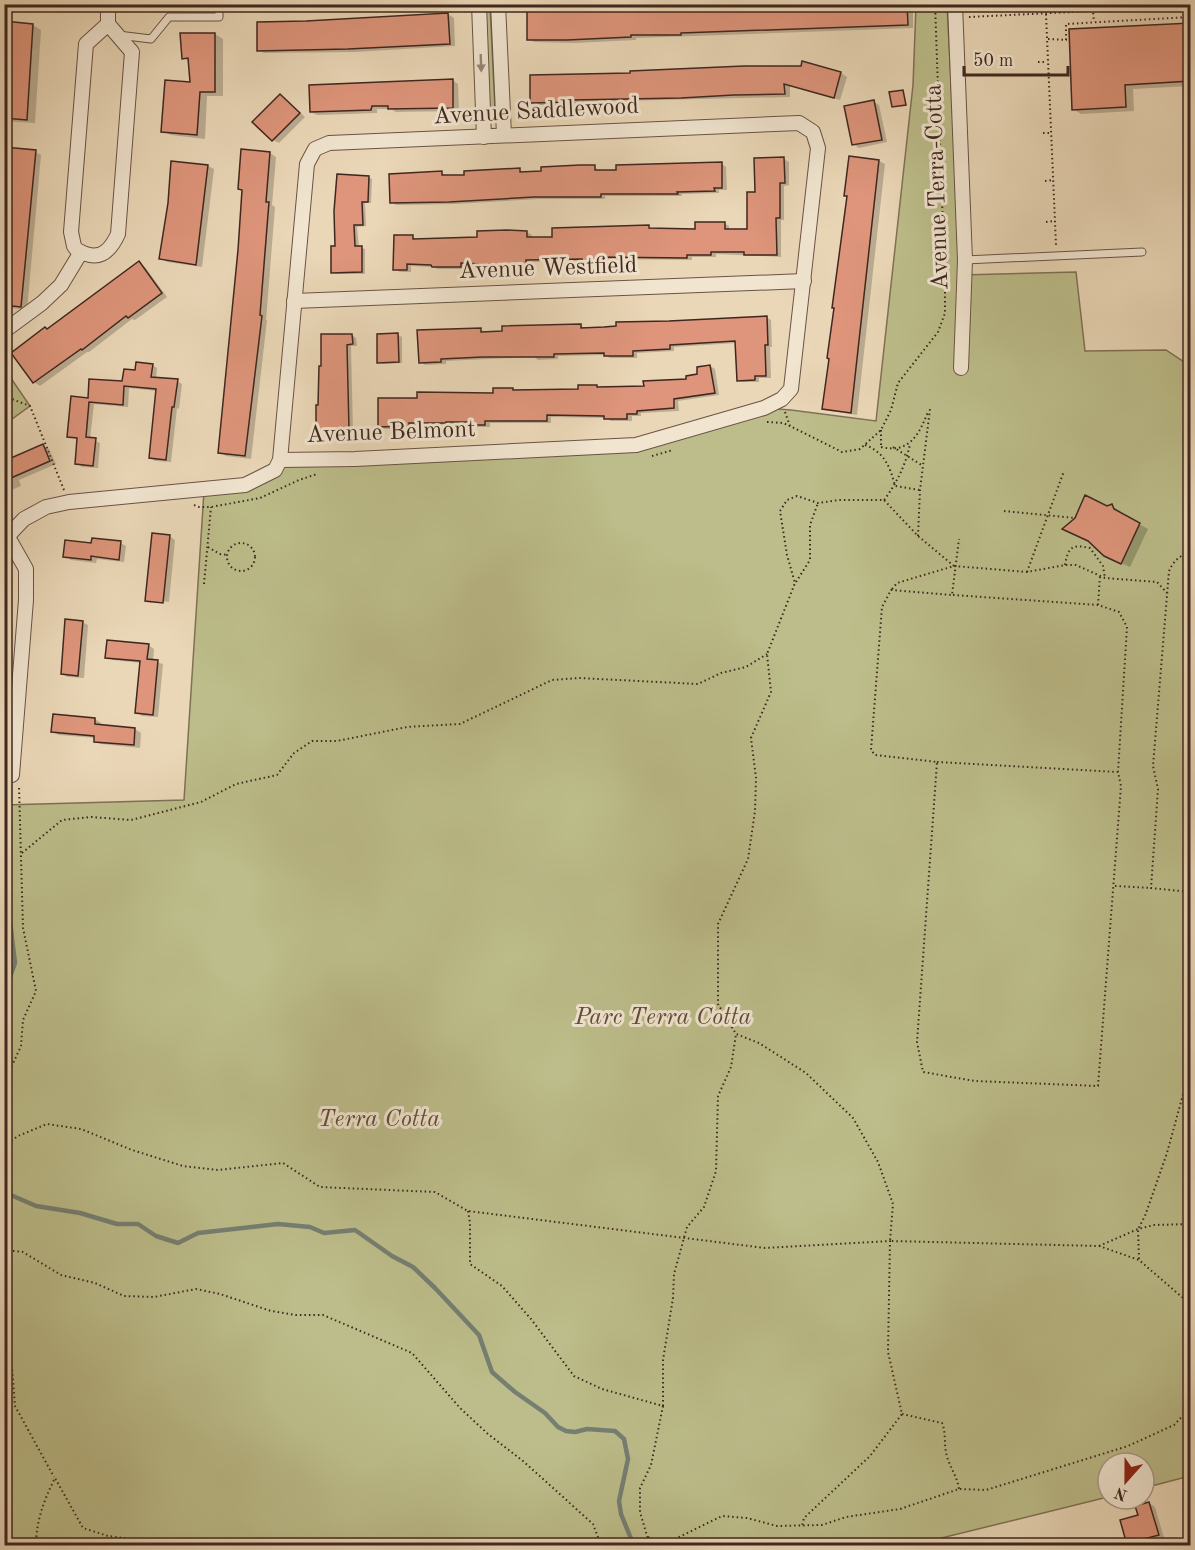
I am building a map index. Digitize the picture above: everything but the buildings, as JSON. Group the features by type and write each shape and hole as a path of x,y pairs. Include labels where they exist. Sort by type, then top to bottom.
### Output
{"street":[{"path":"108,4 108,24 132,52 118,234 113,245 103,254 95,256 81,252 75,247 71,232 86,44 108,24"},
{"path":"479,4 484,137"},
{"path":"498,4 504,135"},
{"name":"Avenue Terra-Cotta","path":"955,11 965,260 961,369"},
{"name":"Avenue Saddlewood","path":"280,460 307,164 315,149 329,143 799,123 813,132 818,148 791,389"},
{"path":"4,331 42,303 61,285 81,252"},
{"name":"Avenue Westfield","path":"294,301 804,281"},
{"name":"Avenue Belmont","path":"6,538 24,519 46,507 69,502 244,485 276,470 280,460 355,459 636,445 764,408 782,399 791,389"},
{"path":"6,538 26,569 26,600 12,775"}],"lane":[{"path":"118,35 151,39 168,17 219,16 219,4"},
{"path":"965,260 1142,252"}],"path":[{"path":"784,410 790,426 842,452 860,449 881,430 891,410 898,383 938,332 945,313 935,4"},
{"path":"955,11 1046,14 1093,11 1094,22"},
{"path":"1046,14 1056,247"},
{"path":"1048,39 1066,40 1066,24 1191,17"},
{"path":"1038,62 1048,62"},
{"path":"1043,133 1052,133"},
{"path":"1045,181 1054,180"},
{"path":"1046,222 1055,221"},
{"path":"4,396 30,406 69,502"},
{"path":"884,500 895,486 908,457 910,444 920,431 930,409 920,490 918,536"},
{"path":"878,450 881,447 881,430"},
{"path":"881,447 910,444"},
{"path":"865,445 878,450 891,471 895,486"},
{"path":"893,447 923,466"},
{"path":"1027,572 1064,471"},
{"path":"895,486 920,490"},
{"path":"795,583 787,555 780,511 787,500 797,496 818,503 838,500 884,500 918,536 954,566"},
{"path":"650,1545 640,1512 640,1488 651,1465 663,1406 663,1360 673,1298 674,1274 682,1239 687,1227 704,1207 716,1171 718,1096 731,1067 735,1034 718,1004 718,924 748,859 756,778 751,738 771,692 767,654 795,583 810,560 810,525 818,503"},
{"path":"204,584 211,507"},
{"path":"1004,511 1075,518"},
{"path":"952,595 959,539"},
{"path":"239,543 251,547 255,558 248,568 236,570 231,566 227,555 234,545 239,543"},
{"path":"1065,565 1071,548 1076,546 1090,548 1103,566 1105,578"},
{"path":"207,547 227,555"},
{"path":"1151,888 1158,789 1153,766 1169,571 1179,557 1191,554"},
{"path":"1118,772 937,762 875,755 871,750 882,607 897,583 954,566 1027,572 1076,565 1105,578 1157,582 1167,593"},
{"path":"1098,605 1100,576"},
{"path":"891,590 1098,605 1119,612 1127,627 1114,885 1098,1086 975,1081 922,1072 917,1042 937,762"},
{"path":"22,853 62,820 91,817 131,820 201,802 236,784 277,775 294,753 312,741 337,741 407,728 460,724 552,680 579,678 698,684 721,673 746,667 767,654"},
{"path":"4,1083 21,1046 24,1020 36,991 23,928 19,781 12,775"},
{"path":"1114,885 1191,892"},
{"path":"735,1034 759,1043 806,1073 853,1118 878,1162 893,1204 888,1352 902,1414"},
{"path":"1139,1260 1138,1229 1145,1216 1167,1153 1191,1069"},
{"path":"4,1146 18,1136 46,1124 81,1130 132,1150 183,1166 218,1170 283,1163 320,1187 435,1192 468,1211 765,1248 890,1241 1099,1246 1139,1260 1191,1304"},
{"path":"468,1211 470,1264 502,1286 531,1319 574,1376 602,1389 663,1406"},
{"path":"1099,1246 1138,1229 1154,1225 1191,1224"},
{"path":"4,1250 23,1252 61,1275 95,1283 124,1296 154,1297 196,1289 220,1294 271,1311 296,1315 323,1315 412,1353 460,1408 593,1524 599,1540 598,1545"},
{"path":"4,1354 12,1367 15,1406 83,1528 108,1536 146,1541 155,1545"},
{"path":"648,1538 669,1545 673,1540 722,1516 747,1518 777,1526 822,1525 846,1517 900,1509 959,1489 986,1490 1128,1446 1174,1425 1191,1408"},
{"path":"902,1414 942,1423 945,1428 946,1455 959,1489"},
{"path":"802,1526 804,1518 870,1456 902,1414"},
{"path":"36,1545 36,1528 55,1478"}],"green space":[{"path":"485,5 490,5 495,110 489,111"},
{"name":"Terra Cotta","path":"916,5 947,5 961,275 1076,272 1085,351 1166,350 1190,366 1190,1167 1186,1179 1190,1178 1190,1476 1156,1485 1156,1451 1096,1451 1096,1500 909,1546 5,1545 4,805 184,800 204,491 245,485 280,460 636,445 764,408 876,421 913,85"},
{"path":"4,368 30,406 5,424 4,424"}],"waterway":[{"path":"4,849 8,805"},
{"path":"4,871 15,963 4,994"},
{"path":"4,1192 36,1206 80,1213 117,1224 138,1224 156,1236 178,1243 198,1233 278,1224 310,1227 324,1233 355,1230 392,1256 413,1267 435,1288 479,1335 492,1372 545,1413 558,1427 575,1432 587,1429 615,1431 624,1439 628,1459 619,1501 621,1514 634,1546"}],"park label":[{"name":"Parc Terra Cotta","path":"663,1018"}]}
